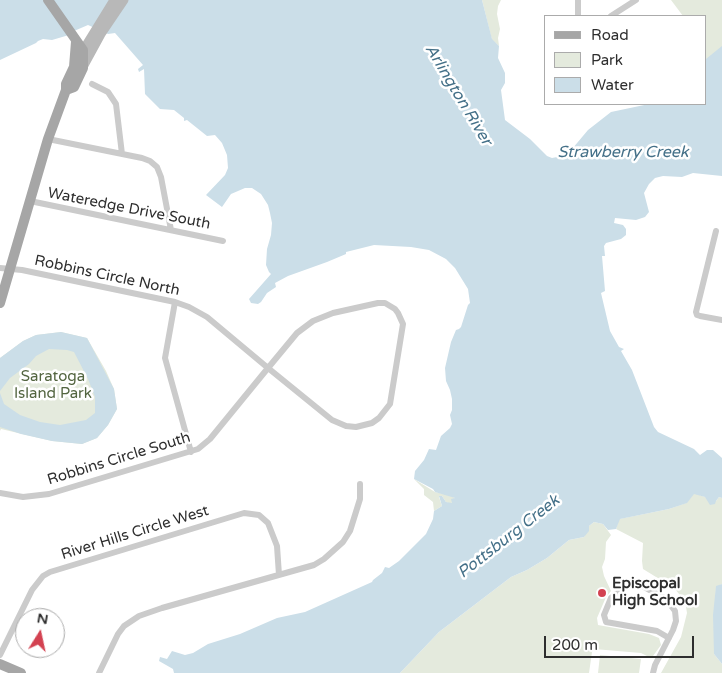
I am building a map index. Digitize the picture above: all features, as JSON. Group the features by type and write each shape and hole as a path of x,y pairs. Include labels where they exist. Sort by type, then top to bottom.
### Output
{"main road":[{"path":"48,0 83,50"},
{"path":"0,302 5,268 30,202 48,139 66,90 66,84 98,32 114,0"},
{"path":"78,67 83,50 124,0"},
{"path":"76,42 78,67"},
{"path":"0,664 21,673"}],"street":[{"path":"578,0 578,15"},
{"path":"612,15 627,3 636,0"},
{"path":"92,84 108,92 116,104 122,154"},
{"path":"48,139 147,160 156,167 161,177 171,230"},
{"name":"Wateredge Drive South","path":"30,202 224,241"},
{"path":"716,231 696,312 700,316 722,320"},
{"name":"Robbins Circle North","path":"5,268 175,302 189,307 207,317 268,368"},
{"path":"175,302 165,358 191,452"},
{"path":"372,303 385,303 395,309 403,324 392,396 386,410 379,418 364,426 346,426 332,420 268,368 297,333 313,320 333,313 372,303"},
{"name":"Robbins Circle South","path":"0,493 23,496 49,494 191,452 204,446 268,368"},
{"path":"99,673 118,634 131,621 162,608 314,565 324,559 343,542 350,531 358,506 360,484"},
{"name":"River Hills Circle West","path":"0,655 32,590 50,572 244,513 259,515 268,523 277,546 279,574"},
{"path":"653,673 655,665 669,638 676,622 675,611 666,599 637,583 632,582 611,598 604,615 606,622 657,631 669,638"}],"green space":[{"path":"482,0 501,0 497,14 500,29 499,46 492,40"},
{"path":"671,0 722,0 722,63 707,101 707,15 682,15"},
{"name":"Saratoga Island Park","path":"61,332 87,338 106,371 114,389 117,409 108,425 97,438 82,444 52,441 1,429 0,431 0,358 23,341 36,335"},
{"path":"414,479 435,492 455,498 451,504 446,502 442,496 439,497 442,506 434,511 433,502 424,495 424,489"},
{"path":"694,493 716,501 719,497 722,498 722,584 716,587 714,654 722,664 722,673 661,673 681,637 687,613 685,601 674,588 643,569 643,543 616,529 619,519 669,509 686,503"},
{"path":"594,522 603,524 611,535 606,542 605,559 602,567 611,591 606,597 597,618 598,625 649,634 659,638 661,645 653,656 641,653 594,649 589,673 400,673 439,632 511,577 547,558 569,540 584,537 589,526"},
{"path":"600,655 641,659 639,673 598,673"}],"water":[{"path":"0,0 482,0 492,39 499,46 498,58 505,73 505,83 501,90 505,120 530,139 547,156 552,158 567,155 588,130 611,112 644,105 707,105 707,58 722,46 722,176 693,173 682,177 663,176 655,178 644,193 649,212 645,217 636,220 615,218 614,223 623,225 626,229 626,235 621,239 606,243 604,246 605,256 602,256 605,291 601,293 610,331 619,347 624,349 621,351 632,370 654,427 658,432 694,449 700,455 707,450 713,450 722,458 722,498 719,497 715,504 710,505 705,497 694,494 687,503 669,509 620,519 616,529 608,530 603,524 594,522 589,526 589,531 584,537 569,540 547,558 511,577 439,632 400,673 174,673 173,669 159,661 160,657 167,659 172,651 185,655 193,653 208,644 240,634 277,618 305,612 372,582 382,573 385,567 389,568 399,561 426,534 433,519 434,511 442,506 439,496 442,496 446,502 452,503 451,499 455,498 435,492 414,479 415,471 424,460 429,449 436,450 441,436 452,424 450,415 452,399 446,381 445,368 451,342 456,330 461,327 470,303 468,289 455,268 446,259 429,250 374,245 346,252 346,254 327,262 288,276 275,283 276,287 267,293 261,302 258,304 251,303 249,299 271,274 266,265 272,223 268,205 261,194 252,188 245,188 231,194 222,207 206,195 225,175 228,168 227,155 222,143 215,135 207,136 187,120 184,121 184,118 174,110 160,109 145,94 144,69 139,72 138,69 143,65 115,33 108,34 88,25 69,35 52,40 43,39 0,60"},
{"path":"61,332 87,338 114,389 117,409 108,425 97,438 82,444 52,441 0,427 0,393 4,404 20,415 40,422 60,425 86,420 95,413 95,397 88,379 74,352 67,350 49,349 36,356 29,364 10,378 0,391 0,358 23,341 36,335"},
{"path":"722,584 722,664 714,654 713,615 716,586"}],"place":[{"name":"Episcopal High School","path":"602,593"}],"water label":[{"name":"Arlington River","path":"458,95"},
{"name":"Strawberry Creek","path":"623,153"},
{"name":"Pottsburg Creek","path":"509,537"}]}
